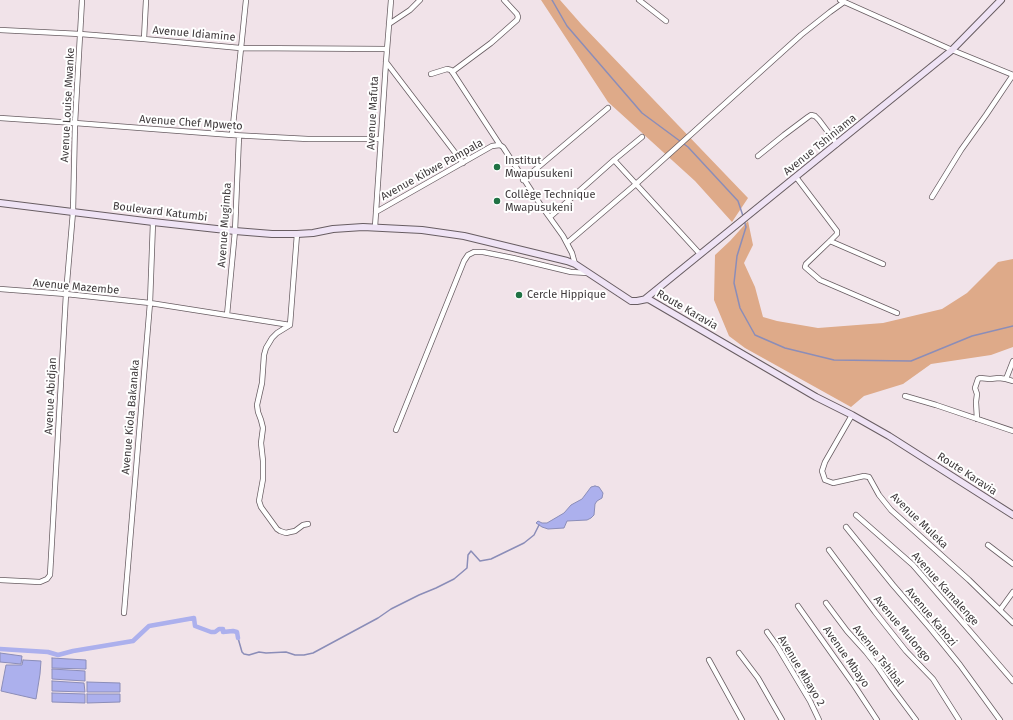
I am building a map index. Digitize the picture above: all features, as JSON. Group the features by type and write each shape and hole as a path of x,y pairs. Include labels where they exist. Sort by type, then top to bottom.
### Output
{"street":[{"name":"Avenue Louise Mwanke","path":"72,212 82,0"},
{"path":"144,39 146,0"},
{"path":"232,135 246,0"},
{"name":"Avenue Mafuta","path":"375,227 386,49 391,0"},
{"path":"389,24 410,10 420,0"},
{"path":"452,72 491,43 517,20 517,14 504,0"},
{"path":"639,0 666,21"},
{"name":"Avenue Tshiniama","path":"645,299 952,50 1001,0"},
{"path":"567,243 636,184 801,35 842,1 952,50 1013,75 961,150 932,197"},
{"name":"Avenue Idiamine","path":"0,30 80,34 240,48 386,49"},
{"path":"386,62 463,163"},
{"path":"431,74 449,68 500,145"},
{"path":"523,180 608,108"},
{"path":"758,156 811,115 820,120 838,144"},
{"name":"Avenue Chef Mpweto","path":"0,118 239,136 381,139"},
{"name":"Avenue Mugimba","path":"227,315 235,231 239,136"},
{"path":"550,217 642,137"},
{"name":"Avenue Kibwe Pampala","path":"376,212 492,146 500,145 503,147 523,180 567,243 572,252 575,264"},
{"path":"614,160 700,254"},
{"path":"796,177 837,231 830,241 806,264 806,268 820,280 897,313"},
{"name":"Boulevard Katumbi","path":"0,203 235,231 272,234 319,232"},
{"name":"Avenue Abidjan","path":"0,580 40,582 46,580 50,575 72,212"},
{"name":"Avenue Kiola Bakanaka","path":"124,613 150,303 153,222"},
{"name":"Route Karavia","path":"319,232 352,227 422,230 464,236 575,264 631,301 649,299 816,397 889,436 1013,515"},
{"path":"297,234 290,325 272,338 264,355 262,383 257,405 263,428 263,478 259,501 261,507 280,531 290,532 308,524"},
{"path":"830,241 883,264"},
{"path":"396,430 464,260 468,255 474,252 483,252 571,272 588,273"},
{"name":"Avenue Mazembe","path":"0,289 150,303 290,325"},
{"path":"653,292 655,303"},
{"path":"1006,379 1013,361"},
{"path":"977,419 977,392 975,388 978,379 1006,379 1013,381"},
{"path":"905,396 936,405 1013,432"},
{"name":"Avenue Muleka","path":"852,415 825,462 822,471 825,480 833,482 864,476 869,477 879,495 891,510 1013,623"},
{"name":"Avenue Kamalenge","path":"856,515 913,565 1013,681"},
{"name":"Avenue Kahozi","path":"846,527 892,585 913,607 952,654 1000,720"},
{"path":"988,545 1013,564"},
{"name":"Avenue Mulongo","path":"829,550 906,651 933,679 959,720"},
{"path":"1000,610 1013,592"},
{"name":"Avenue Tshibal","path":"826,603 877,666 916,720"},
{"name":"Avenue Mbayo","path":"798,606 877,720"},
{"name":"Avenue Mbayo 2","path":"767,632 810,701 819,720"},
{"path":"739,653 758,678 782,720"},
{"path":"709,660 742,720"}],"shaded area":[{"path":"541,0 560,0 582,25 748,198 732,222 695,181 608,102"},
{"path":"748,221 753,245 744,263 755,287 763,317 818,328 883,323 942,309 967,293 998,262 1013,259 1013,347 991,355 931,364 903,384 864,396 851,407 745,348 729,336 714,300 715,255"}],"water":[{"path":"591,487 599,487 603,493 602,498 595,504 594,515 591,518 587,520 567,521 564,528 548,529 536,523 538,521 547,523 564,513 571,505 582,499"},
{"path":"0,653 22,656 21,664 0,662"},
{"path":"52,658 86,660 86,669 52,668"},
{"path":"23,660 41,661 36,699 1,691 6,665 22,665"},
{"path":"52,669 85,671 85,681 52,679"},
{"path":"52,681 84,683 85,692 52,691"},
{"path":"87,682 120,683 120,692 87,692"},
{"path":"52,693 85,694 85,703 52,702"},
{"path":"87,694 120,694 120,702 87,703"}],"waterway":[{"path":"552,0 567,26 642,113 688,147 738,201 743,216"},
{"path":"744,220 746,227 737,256 734,283 740,308 755,335 785,348 834,360 911,361 972,336 1013,326"},
{"path":"238,638 244,654 249,655 259,652 286,652 295,655 304,655 313,653 378,618 391,609 454,579 467,568 468,555 471,551 480,561 491,559 524,543 534,535 539,525"},
{"path":"0,649 48,652 58,655 133,641 149,626 194,618 195,626 211,632 215,632 219,629 223,629 223,632 237,632 238,638"}],"place":[{"name":"Institut Mwapusukeni","path":"497,167"},
{"name":"Collège Technique Mwapusukeni","path":"497,201"},
{"name":"Cercle Hippique","path":"519,295"}]}
